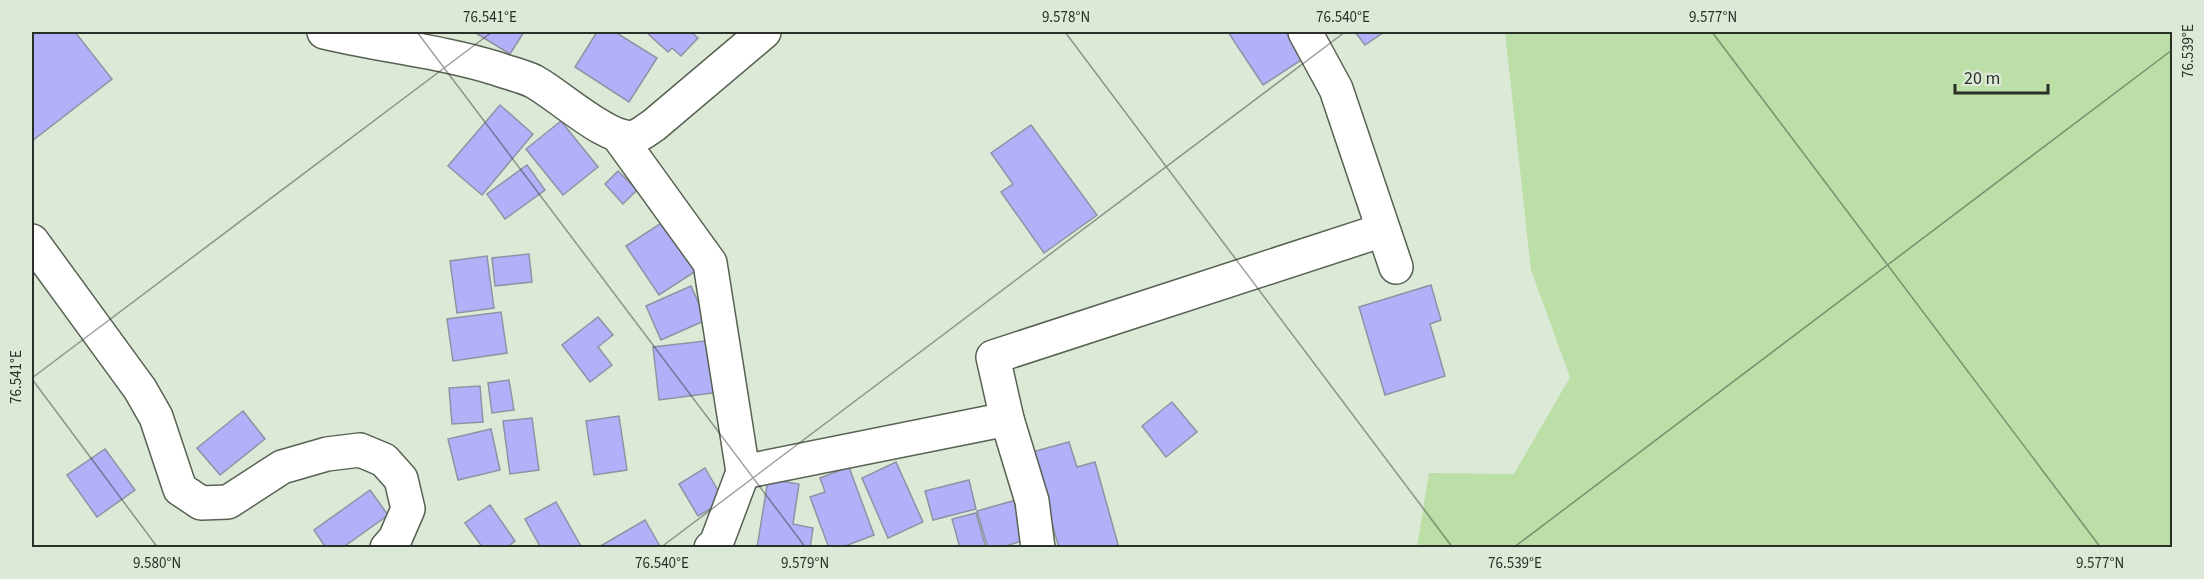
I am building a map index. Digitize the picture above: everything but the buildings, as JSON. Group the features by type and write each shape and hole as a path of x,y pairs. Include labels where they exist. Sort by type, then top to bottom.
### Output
{"street":[{"path":"324,32 409,47 484,65 531,80 573,106 599,127 619,137 636,137 654,125 754,35"},
{"path":"1305,32 1336,89 1396,267"},
{"path":"619,137 710,263 743,472 716,544 711,548"},
{"path":"1038,548 1032,501 1007,419 993,357 1383,230"},
{"path":"32,242 140,389 156,417 180,489 201,503 228,501 282,467 327,454 360,450 384,460 401,479 408,509 395,539 387,548"},
{"path":"743,472 1007,419"}],"green space":[{"path":"1505,32 2172,32 2172,547 1417,547 1429,473 1514,474 1570,377 1531,270"}]}
